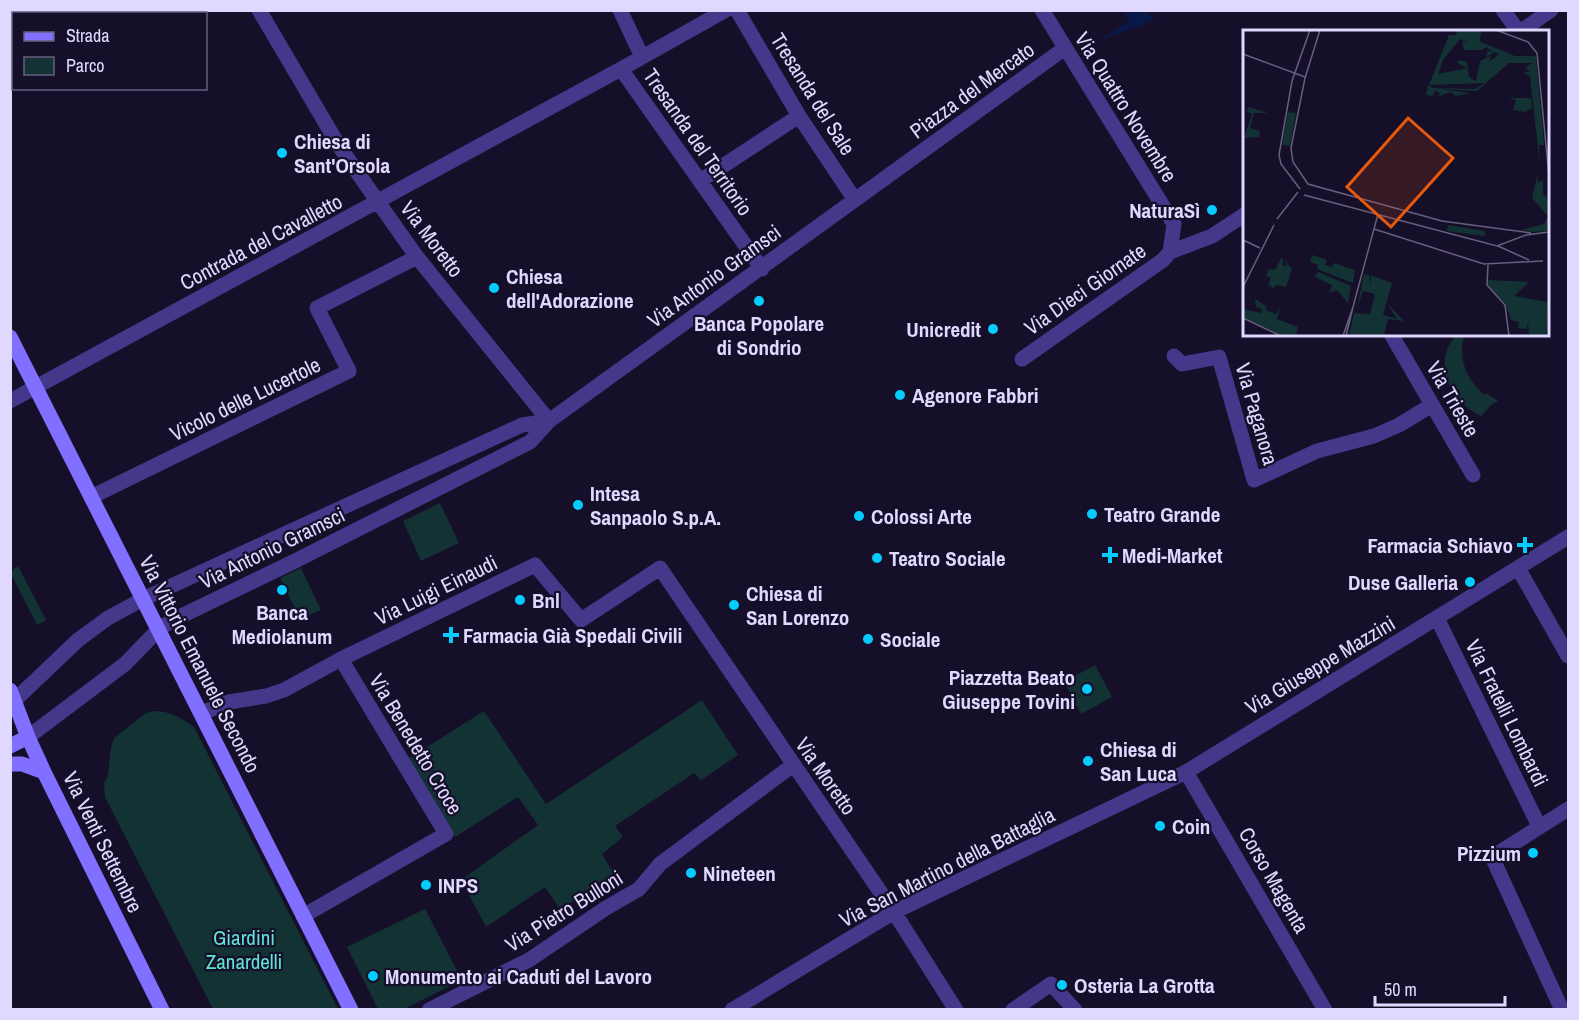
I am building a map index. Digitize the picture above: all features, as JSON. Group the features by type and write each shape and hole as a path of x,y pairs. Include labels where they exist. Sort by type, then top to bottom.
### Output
{"main road":[{"name":"Via Vittorio Emanuele Secondo","path":"10,337 351,1010"},
{"name":"Via Venti Settembre","path":"12,698 44,772 162,1010"},
{"path":"10,746 28,737"},
{"path":"10,764 22,764 44,772"}],"street":[{"name":"Via Moretto","path":"259,10 339,146 378,202 417,257 549,421"},
{"path":"620,10 642,57"},
{"name":"Contrada del Cavalletto","path":"10,400 378,202 726,10"},
{"name":"Tresanda del Sale","path":"737,10 799,116 855,200"},
{"name":"Via Quattro Novembre","path":"1042,10 1174,224"},
{"path":"1503,10 1518,30"},
{"path":"1522,30 1551,10"},
{"name":"Piazza del Mercato","path":"905,165 1065,48"},
{"name":"Tresanda del Territorio","path":"621,69 762,268"},
{"path":"700,181 799,116"},
{"name":"Via Antonio Gramsci","path":"28,737 125,664 159,629 173,620 531,442 549,421 905,165"},
{"name":"Via Dieci Giornate","path":"1022,359 1156,266 1170,252 1212,236 1243,215"},
{"name":"Via Dieci Giornate","path":"1170,252 1174,224"},
{"name":"Vicolo delle Lucertole","path":"91,497 349,371 317,308 417,257"},
{"name":"Via Trieste","path":"1394,340 1473,475"},
{"name":"Via Paganora","path":"1174,356 1182,364 1219,357 1254,480 1317,452 1374,436 1399,425 1432,405"},
{"name":"Via Antonio Gramsci","path":"12,698 78,640 108,618 143,599 522,425 549,421"},
{"name":"Via Giuseppe Mazzini","path":"1186,772 1569,537"},
{"name":"Via Luigi Einaudi","path":"202,713 229,702 266,696 284,690 340,660 535,565 581,620 660,568"},
{"name":"Via Moretto","path":"660,568 894,912 956,1010"},
{"path":"1518,568 1569,656"},
{"name":"Via Fratelli Lombardi","path":"1437,618 1539,826"},
{"name":"Via Benedetto Croce","path":"303,916 446,834 340,660"},
{"name":"Via Pietro Bulloni","path":"429,1010 529,960 606,908 639,889 660,864 793,765"},
{"name":"Via San Martino della Battaglia","path":"732,1010 894,912 1186,772"},
{"name":"Corso Magenta","path":"1186,772 1325,1010"},
{"path":"1562,1010 1492,857 1569,809"},
{"path":"1013,1010 1051,984 1075,1010"}],"green space":[{"path":"179,11 180,12 23,12"},
{"path":"1455,336 1464,336 1462,352 1468,375 1484,395 1486,393 1498,401 1481,416 1460,401 1453,392 1445,370 1445,358"},
{"path":"440,503 459,543 421,561 403,521"},
{"path":"18,566 46,620 37,625 11,574 11,571"},
{"path":"301,568 321,610 300,619 280,578"},
{"path":"1095,665 1112,697 1081,714 1064,682"},
{"path":"702,700 738,755 701,780 694,773 615,826 623,837 602,854 615,876 560,909 545,887 486,927 461,880 538,825 518,797 455,837 408,759 484,711 546,804"},
{"name":"Giardini Zanardelli","path":"154,711 171,714 194,727 338,1009 213,1009 105,797 104,783 108,775 114,738 146,713"},
{"path":"425,909 462,980 404,1009 378,1009 347,947"}],"water":[{"path":"1124,11 1147,11 1154,20 1099,41 1129,21"}],"place":[{"name":"Chiesa di Sant'Orsola","path":"282,153"},
{"name":"NaturaSì","path":"1212,210"},
{"name":"Chiesa dell'Adorazione","path":"494,288"},
{"name":"Banca Popolare di Sondrio","path":"759,301"},
{"name":"Unicredit","path":"993,329"},
{"name":"Agenore Fabbri","path":"900,395"},
{"name":"Intesa Sanpaolo S.p.A.","path":"578,505"},
{"name":"Teatro Grande","path":"1092,514"},
{"name":"Colossi Arte","path":"859,516"},
{"name":"Farmacia Schiavo","path":"1525,545"},
{"name":"Medi-Market","path":"1110,555"},
{"name":"Teatro Sociale","path":"877,558"},
{"name":"Duse Galleria","path":"1470,582"},
{"name":"Banca Mediolanum","path":"282,590"},
{"name":"Bnl","path":"520,600"},
{"name":"Chiesa di San Lorenzo","path":"734,605"},
{"name":"Farmacia Già Spedali Civili","path":"451,635"},
{"name":"Sociale","path":"868,639"},
{"name":"Piazzetta Beato Giuseppe Tovini","path":"1087,689"},
{"name":"Chiesa di San Luca","path":"1088,761"},
{"name":"Coin","path":"1160,826"},
{"name":"Pizzium","path":"1533,853"},
{"name":"Nineteen","path":"691,873"},
{"name":"INPS","path":"426,885"},
{"name":"Monumento ai Caduti del Lavoro","path":"373,976"},
{"name":"Osteria La Grotta","path":"1062,985"}]}
